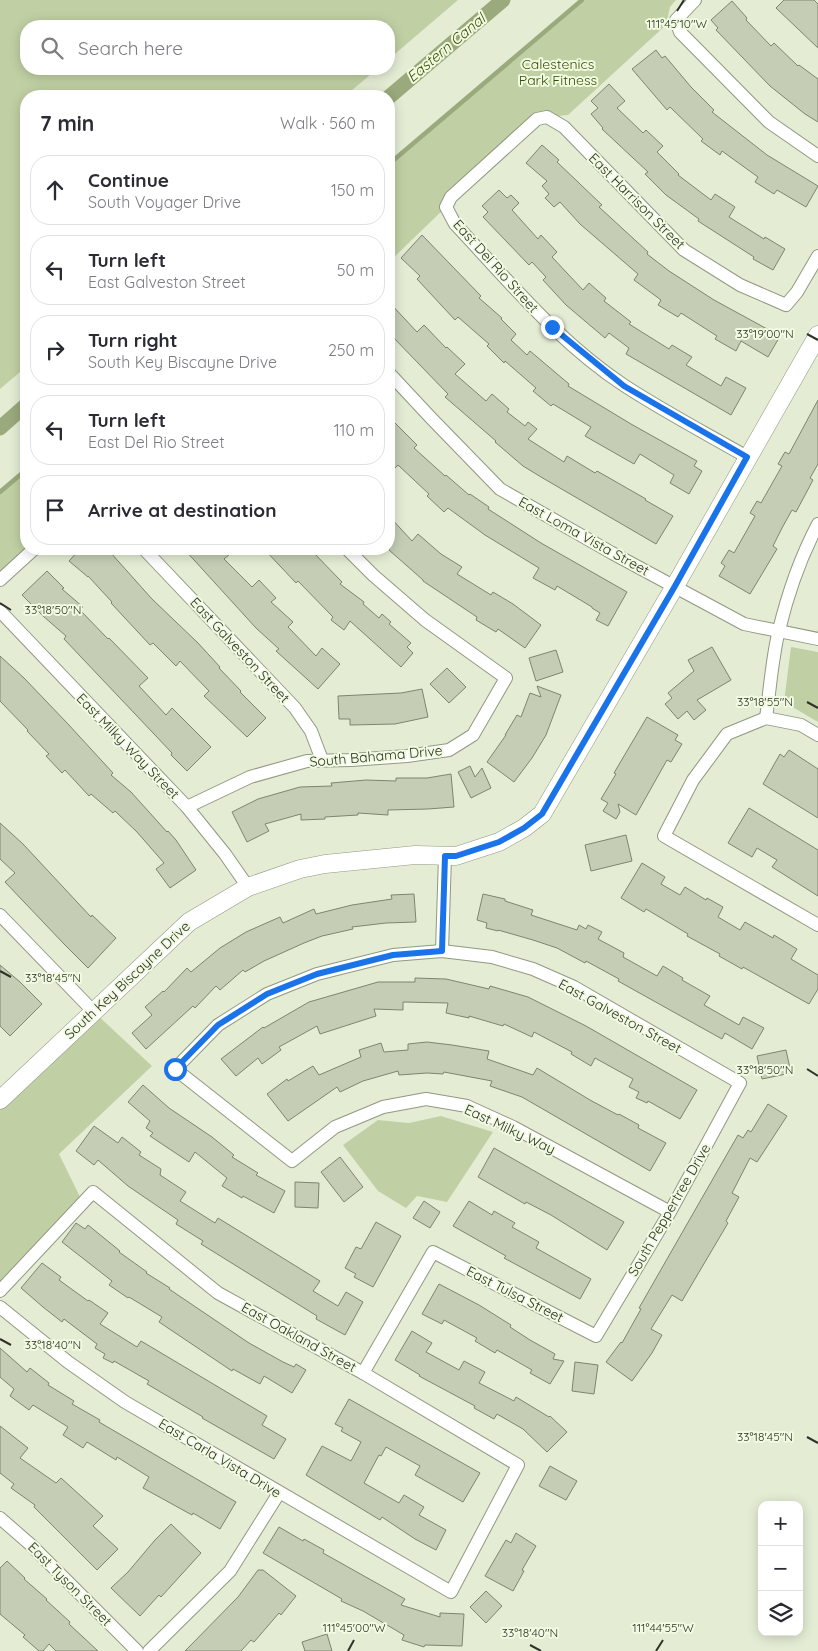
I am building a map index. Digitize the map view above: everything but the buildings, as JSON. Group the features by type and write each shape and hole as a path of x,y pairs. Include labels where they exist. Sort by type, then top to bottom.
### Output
{"street":[{"path":"695,0 676,20 680,32 769,122 818,156"},
{"name":"East Harrison Street","path":"446,207 451,198 537,119 547,117 564,127 684,250 740,285 786,304 797,292 818,256"},
{"name":"East Del Rio Street","path":"446,207 455,224 552,327 586,356 624,386 747,457"},
{"name":"South Key Biscayne Drive","path":"0,1100 188,922 248,887 300,869 325,864 415,855 456,856 499,842 524,828 542,814 818,335"},
{"name":"East Loma Vista Street","path":"395,379 430,418 500,489 612,553 744,624 818,639"},
{"path":"766,718 779,632 793,580 805,549 818,524"},
{"path":"0,580 1,577 27,555"},
{"name":"East Galveston Street","path":"150,555 295,708 311,731 322,760"},
{"name":"South Bahama Drive","path":"187,807 250,777 307,761 407,756 449,750 473,735 506,678 425,620 353,555"},
{"name":"East Milky Way Street","path":"0,611 187,807 225,854 248,887"},
{"path":"818,735 801,725 766,718 727,734 693,780 664,836 818,925"},
{"path":"442,951 445,856"},
{"path":"0,915 94,1012"},
{"name":"East Galveston Street","path":"292,1161 175,1069 218,1025 267,994 317,974 393,955 442,951 492,957 533,970 574,988 740,1083"},
{"name":"South Peppertree Drive","path":"596,1336 670,1212 740,1083"},
{"name":"East Milky Way","path":"292,1161 335,1127 383,1107 426,1099 467,1106 513,1127 670,1212"},
{"name":"East Oakland Street","path":"0,1291 93,1192 218,1293 363,1372 518,1465 451,1592"},
{"name":"East Tulsa Street","path":"363,1372 433,1252 596,1336"},
{"name":"East Carla Vista Drive","path":"0,1307 68,1362 125,1402 278,1493 451,1592"},
{"path":"149,1651 230,1571 278,1493"},
{"name":"East Tyson Street","path":"0,1518 31,1545 138,1651"}],"green space":[{"path":"0,0 458,0 395,54 395,20 20,20 20,75 370,75 352,90 20,90 20,372 0,389"},
{"name":"Calestenics Park Fitness","path":"584,0 676,0 670,7 666,25 568,115 547,117 446,207 395,256 395,159"},
{"path":"20,472 21,555 0,578 0,489"},
{"path":"791,647 818,652 818,722 784,702"},
{"path":"94,1012 152,1066 59,1154 83,1203 0,1291 0,1100"},
{"path":"441,1116 493,1132 447,1202 417,1196 406,1208 378,1191 343,1145 378,1120 409,1123"}],"waterway":[{"name":"Eastern Canal","path":"395,92 503,0"},
{"path":"395,159 582,0"},
{"name":"Eastern Canal","path":"0,428 20,410"},
{"path":"0,492 20,475"}],"route":[{"path":"175,1069 218,1025 267,994 317,974 393,955 442,951 445,856 456,856 499,842 524,828 542,814 675,586 747,457 624,386 552,327"}]}
